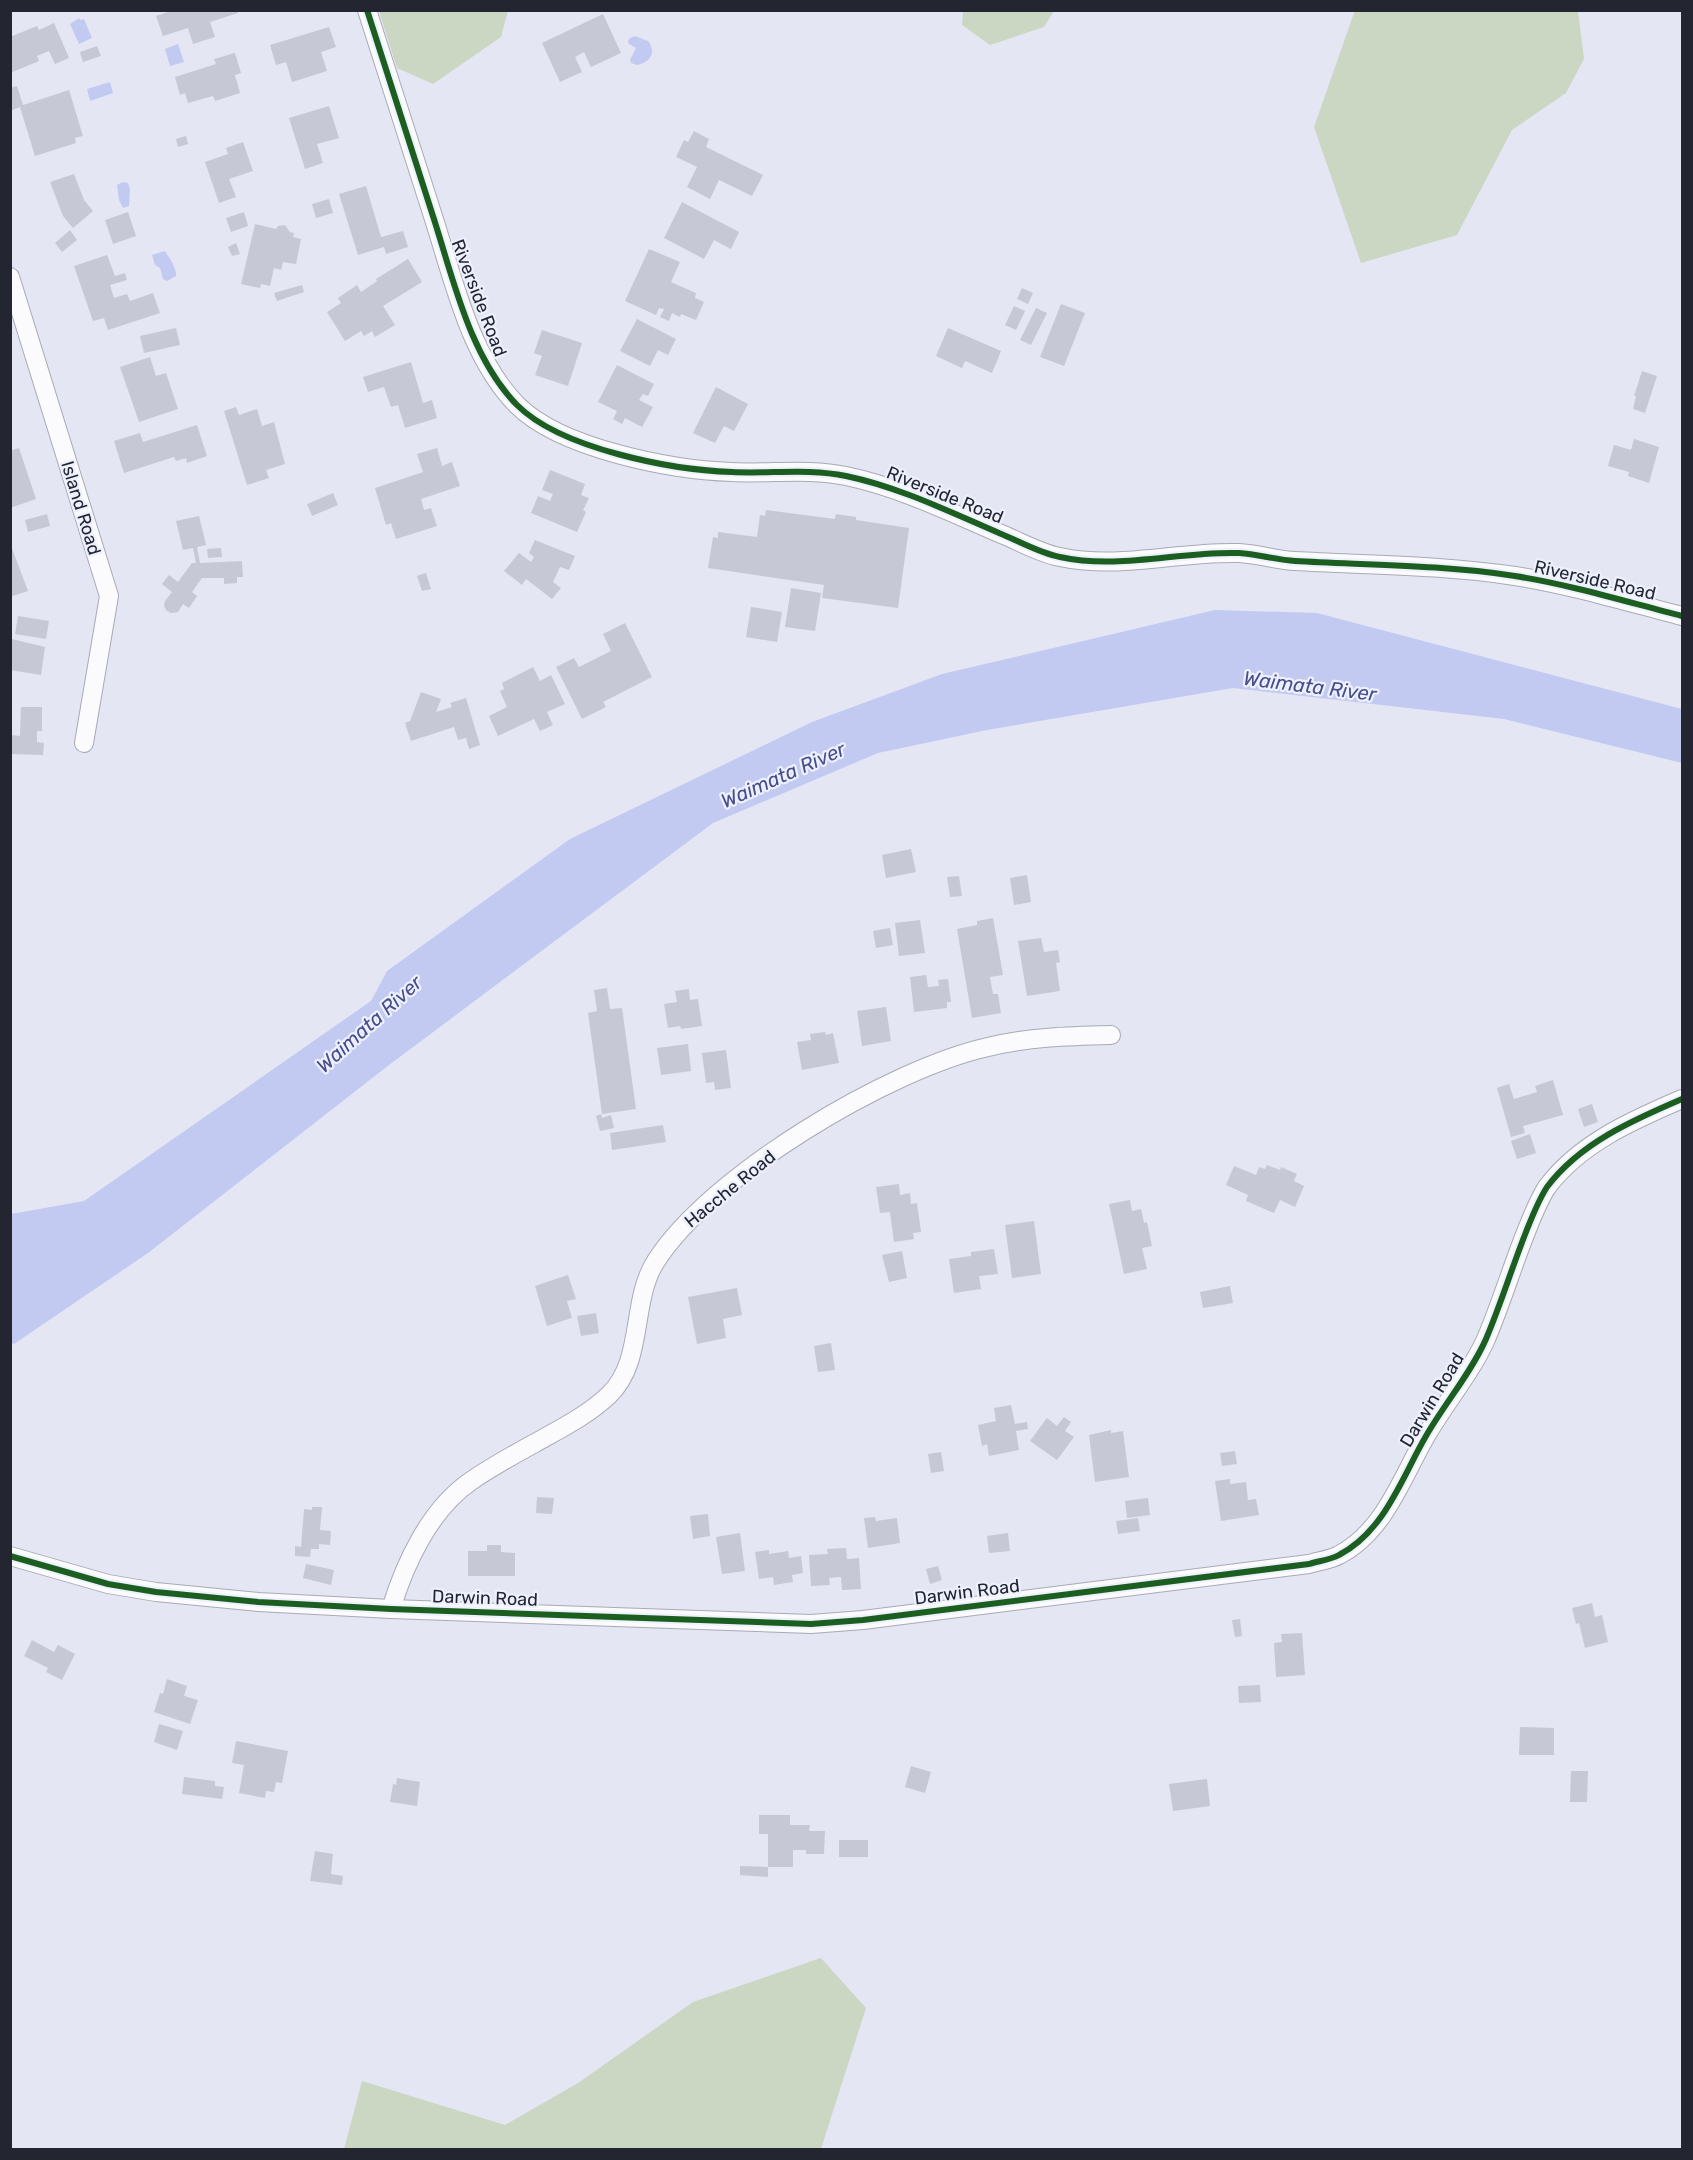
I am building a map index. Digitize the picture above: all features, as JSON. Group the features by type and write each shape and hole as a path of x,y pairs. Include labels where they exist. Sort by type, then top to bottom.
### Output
{"street":[{"name":"Riverside Road","path":"367,10 454,283 485,364 520,408 541,423 571,438 616,453 672,467 734,472 789,471 843,475 874,483 922,501 1057,557 1112,562 1194,554 1243,553 1275,560 1461,571 1526,579 1683,616"},
{"name":"Island Road","path":"10,277 109,596 84,743"},
{"name":"Hacche Road","path":"391,1609 397,1588 419,1543 437,1514 454,1495 494,1466 592,1409 611,1393 622,1377 632,1353 645,1285 654,1263 686,1223 755,1165 856,1101 933,1063 1017,1041 1111,1035"},
{"name":"Darwin Road","path":"10,1556 108,1584 156,1592 258,1602 811,1624 862,1620 1309,1564 1338,1556 1359,1541 1379,1519 1394,1496 1426,1436 1485,1340 1528,1225 1546,1189 1562,1169 1593,1143 1646,1115 1683,1100"}],"green space":[{"path":"379,10 508,11 501,37 433,84 397,68"},
{"path":"963,10 1054,11 1044,27 990,45 962,25"},
{"path":"1355,10 1578,11 1584,59 1566,93 1512,130 1457,235 1361,263 1314,127"},
{"path":"821,1958 866,2008 821,2149 344,2149 362,2081 505,2125 578,2083 693,2002"}],"water":[{"path":"79,18 84,19 92,38 79,44 70,24"},
{"path":"635,36 648,41 652,49 649,59 637,65 631,63 630,60 636,48 628,41"},
{"path":"178,44 184,62 170,66 165,49"},
{"path":"110,82 113,93 90,101 87,89"},
{"path":"123,182 128,183 130,190 129,206 123,208 119,200 117,185"},
{"path":"165,251 176,272 176,276 167,281 163,279 160,268 155,265 152,255"},
{"name":"Waimata River","path":"1215,610 1317,613 1682,709 1682,763 1504,719 1233,688 987,730 878,753 713,823 389,1065 148,1253 14,1344 11,1343 11,1214 84,1201 371,1001 387,971 570,839 812,722 942,674"}],"building":[{"path":"174,10 237,10 238,13 210,22 215,37 193,44 188,28 163,36 156,16"},
{"path":"603,14 621,53 591,67 584,52 575,57 582,72 560,82 542,43"},
{"path":"54,23 69,58 55,64 49,51 37,56 39,61 10,73 10,37 37,26 39,30"},
{"path":"329,27 336,47 321,52 327,71 292,82 286,62 276,65 270,45"},
{"path":"97,46 101,56 83,62 80,52"},
{"path":"235,53 241,73 235,75 240,93 215,101 213,96 188,103 185,93 180,95 175,77 216,64 214,59"},
{"path":"17,86 23,105 69,90 83,136 75,138 76,143 35,156 20,107 10,111 10,88"},
{"path":"329,106 339,138 317,144 323,163 305,169 289,118"},
{"path":"694,131 709,139 706,147 763,175 752,196 719,180 710,199 687,187 697,167 676,157 684,140 688,142"},
{"path":"186,136 188,144 178,147 176,139"},
{"path":"243,142 253,171 229,179 236,197 219,203 205,162 228,154 226,148"},
{"path":"74,174 84,200 93,211 73,228 63,216 50,182"},
{"path":"366,186 381,237 403,231 408,247 386,254 384,247 358,255 339,194"},
{"path":"329,199 333,213 316,218 312,204"},
{"path":"682,202 739,232 731,249 714,240 704,259 664,238"},
{"path":"128,212 136,236 113,244 105,220"},
{"path":"244,212 248,226 231,232 226,218"},
{"path":"255,224 276,229 278,226 285,225 290,232 294,233 293,237 301,239 296,264 283,262 281,270 274,268 270,286 261,284 260,288 241,284"},
{"path":"70,230 77,240 62,252 55,243"},
{"path":"236,243 240,254 232,256 228,247"},
{"path":"649,249 680,262 671,282 696,293 695,298 704,302 696,320 672,313 669,321 660,317 664,309 659,308 656,315 625,301"},
{"path":"107,255 115,276 125,273 127,280 110,285 114,298 127,294 130,301 153,293 160,313 108,330 104,318 93,321 74,266"},
{"path":"408,259 422,282 383,306 395,325 375,337 372,331 364,336 361,331 345,341 327,312 341,303 338,298 357,285 361,292 377,281 376,279"},
{"path":"302,285 304,292 277,301 274,293"},
{"path":"1022,288 1033,293 1028,304 1017,299"},
{"path":"1061,304 1085,313 1064,366 1040,357"},
{"path":"1014,306 1025,311 1016,330 1005,325"},
{"path":"1036,308 1047,313 1031,345 1020,340"},
{"path":"637,319 676,339 668,355 658,350 650,366 620,351"},
{"path":"176,328 180,345 144,353 140,336"},
{"path":"948,328 1001,351 992,373 965,361 962,368 936,356"},
{"path":"542,330 582,343 568,386 535,375 542,356 534,353"},
{"path":"150,357 156,376 166,373 178,409 139,422 120,367"},
{"path":"411,362 423,403 432,400 437,418 405,428 398,405 391,407 384,387 368,392 363,377"},
{"path":"617,365 654,384 648,396 643,394 639,400 653,407 642,427 625,418 622,424 613,419 617,411 598,402"},
{"path":"1642,371 1657,376 1645,413 1633,409 1636,396 1634,396"},
{"path":"716,387 748,404 734,431 724,426 715,443 693,433"},
{"path":"236,407 239,415 257,409 262,426 274,422 285,464 266,470 269,478 247,485 224,411"},
{"path":"197,425 207,456 187,463 186,458 176,461 174,457 124,473 114,441 140,433 143,442"},
{"path":"1634,439 1659,447 1649,483 1628,476 1629,472 1608,466 1614,445 1631,450"},
{"path":"19,448 36,499 10,508 10,451"},
{"path":"437,448 442,466 452,462 460,486 421,499 424,510 431,508 437,526 396,539 391,523 386,525 375,488 423,472 417,454"},
{"path":"550,470 585,484 581,495 589,498 583,510 586,512 577,532 531,513 538,496 550,501 553,494 542,490"},
{"path":"333,493 338,505 312,516 307,504"},
{"path":"766,510 835,519 836,514 856,517 856,520 909,528 898,608 822,598 824,585 708,568 713,537 718,538 718,532 757,537 760,515 765,516"},
{"path":"47,514 50,526 28,532 25,520"},
{"path":"199,516 206,545 197,547 200,563 242,561 243,577 237,577 237,583 224,584 224,578 202,578 192,592 197,596 189,608 183,604 178,612 171,613 164,606 172,592 162,584 169,575 178,582 192,563 196,563 193,548 183,550 176,521"},
{"path":"535,540 575,556 569,570 560,567 553,582 561,588 552,599 526,579 522,585 504,571 519,553 531,562 534,557 529,553"},
{"path":"10,543 28,591 10,597"},
{"path":"221,548 222,557 208,558 207,549"},
{"path":"426,573 431,589 422,591 417,576"},
{"path":"791,588 821,593 815,631 785,627"},
{"path":"751,607 782,612 777,642 746,637"},
{"path":"18,616 49,621 46,639 15,634"},
{"path":"625,623 652,677 603,702 606,707 582,719 556,667 574,658 579,667 611,651 603,634"},
{"path":"12,639 45,647 41,675 10,670"},
{"path":"533,667 540,681 551,675 565,704 547,712 553,725 540,731 534,719 498,736 489,716 507,707 500,691 504,689 502,683"},
{"path":"421,692 441,699 436,712 452,707 450,703 466,698 480,745 469,749 466,738 458,740 454,727 411,741 405,723 410,721"},
{"path":"21,707 42,707 42,731 37,731 37,742 44,743 43,755 10,754 10,735 20,736"},
{"path":"911,849 916,872 886,878 882,855"},
{"path":"1027,875 1031,902 1014,905 1010,878"},
{"path":"959,876 962,896 950,897 947,877"},
{"path":"993,918 1003,975 990,977 993,994 998,994 1001,1013 972,1018 957,929 977,925 977,921"},
{"path":"920,920 925,953 899,956 895,923"},
{"path":"890,928 893,945 876,948 873,931"},
{"path":"1041,938 1044,952 1058,950 1060,962 1056,963 1060,991 1027,996 1018,941"},
{"path":"926,975 928,987 939,986 938,980 948,979 951,1002 947,1002 947,1008 914,1012 910,977"},
{"path":"607,988 610,1009 622,1008 636,1109 602,1114 588,1013 597,1011 594,990"},
{"path":"689,989 690,1000 698,999 702,1026 668,1028 664,1004 677,1002 675,991"},
{"path":"886,1007 891,1041 862,1046 857,1011"},
{"path":"825,1032 826,1035 833,1033 839,1063 802,1070 797,1042 811,1040 810,1034"},
{"path":"688,1044 691,1071 661,1075 657,1048"},
{"path":"726,1050 731,1088 715,1090 714,1082 706,1083 702,1053"},
{"path":"1553,1080 1563,1115 1523,1126 1525,1133 1511,1137 1497,1088 1509,1084 1514,1099 1537,1092 1535,1086"},
{"path":"1592,1104 1598,1122 1584,1127 1578,1109"},
{"path":"601,1114 602,1118 611,1115 614,1128 600,1131 596,1116"},
{"path":"663,1125 666,1142 612,1150 610,1133"},
{"path":"1530,1134 1536,1153 1517,1159 1511,1141"},
{"path":"1267,1165 1280,1170 1281,1167 1297,1174 1294,1181 1304,1186 1295,1207 1280,1200 1274,1213 1246,1201 1248,1195 1226,1185 1234,1166 1256,1175 1259,1167 1265,1169"},
{"path":"899,1184 900,1195 910,1193 911,1204 917,1203 921,1232 913,1233 914,1239 894,1242 890,1212 880,1213 876,1187"},
{"path":"1130,1200 1132,1211 1141,1209 1144,1223 1147,1222 1152,1246 1142,1248 1147,1269 1124,1274 1109,1204"},
{"path":"1034,1221 1041,1274 1012,1278 1005,1225"},
{"path":"994,1249 998,1274 979,1276 981,1289 954,1293 949,1259 971,1256 971,1252"},
{"path":"902,1251 907,1278 889,1282 882,1255"},
{"path":"568,1275 576,1299 567,1301 572,1318 547,1326 535,1286"},
{"path":"1230,1286 1233,1303 1203,1308 1200,1292"},
{"path":"737,1288 742,1315 723,1319 726,1338 697,1344 688,1297"},
{"path":"596,1313 599,1333 581,1336 577,1316"},
{"path":"831,1343 835,1370 818,1372 814,1346"},
{"path":"1011,1405 1015,1424 1027,1422 1028,1429 1016,1431 1019,1450 989,1456 987,1444 982,1446 978,1425 996,1421 994,1408"},
{"path":"1064,1417 1071,1422 1065,1431 1074,1437 1057,1460 1030,1441 1047,1418 1057,1426"},
{"path":"1111,1430 1111,1433 1123,1431 1129,1477 1095,1482 1089,1435"},
{"path":"1235,1451 1237,1464 1222,1466 1220,1453"},
{"path":"941,1452 944,1471 931,1473 928,1454"},
{"path":"1230,1479 1230,1484 1246,1482 1248,1500 1256,1499 1259,1515 1221,1521 1215,1481"},
{"path":"537,1497 554,1498 552,1514 536,1513"},
{"path":"1148,1498 1150,1515 1127,1518 1125,1501"},
{"path":"312,1507 322,1507 320,1530 331,1531 330,1545 319,1544 319,1549 311,1549 310,1557 295,1556 295,1546 301,1547 304,1509 312,1510"},
{"path":"708,1514 710,1536 693,1539 690,1516"},
{"path":"875,1517 876,1521 897,1518 900,1543 868,1548 864,1518"},
{"path":"1138,1518 1140,1531 1118,1534 1116,1521"},
{"path":"740,1533 745,1571 722,1574 716,1537"},
{"path":"1008,1533 1010,1551 989,1553 987,1536"},
{"path":"487,1545 501,1545 501,1552 515,1553 515,1576 468,1576 468,1551 487,1551"},
{"path":"846,1548 847,1559 859,1558 861,1589 842,1590 841,1577 829,1578 830,1585 811,1586 809,1555 828,1554 827,1549"},
{"path":"769,1550 769,1554 788,1551 789,1558 801,1556 803,1573 792,1575 793,1582 774,1585 773,1577 759,1579 755,1552"},
{"path":"306,1564 334,1570 331,1585 303,1578"},
{"path":"938,1566 942,1580 930,1584 926,1569"},
{"path":"1592,1603 1595,1617 1602,1615 1608,1642 1585,1648 1579,1623 1576,1624 1572,1608"},
{"path":"1240,1619 1242,1636 1235,1637 1232,1620"},
{"path":"1302,1633 1305,1675 1276,1677 1274,1643 1282,1642 1281,1634"},
{"path":"32,1640 54,1652 58,1645 75,1654 62,1680 46,1672 48,1668 24,1656"},
{"path":"167,1679 187,1686 184,1696 198,1700 190,1724 154,1712"},
{"path":"1260,1685 1261,1702 1239,1703 1238,1686"},
{"path":"159,1724 183,1731 177,1750 154,1742"},
{"path":"1520,1727 1554,1728 1554,1755 1519,1755"},
{"path":"236,1741 288,1751 282,1783 276,1782 274,1792 266,1791 265,1798 239,1793 244,1765 232,1763"},
{"path":"911,1766 931,1772 925,1793 905,1787"},
{"path":"1571,1771 1588,1771 1587,1802 1570,1802"},
{"path":"184,1777 215,1781 215,1786 224,1787 222,1799 182,1794"},
{"path":"397,1778 420,1782 417,1806 390,1802 393,1784 396,1785"},
{"path":"1207,1779 1210,1806 1173,1811 1169,1784"},
{"path":"759,1815 790,1815 790,1825 810,1825 809,1831 825,1831 824,1854 806,1854 806,1850 793,1850 793,1867 768,1867 768,1834 759,1834"},
{"path":"839,1840 868,1840 868,1857 839,1857"},
{"path":"315,1851 333,1854 331,1874 343,1876 342,1885 310,1881"},
{"path":"740,1866 768,1867 768,1877 740,1875"}],"cycle path":[{"path":"367,10 455,289 475,340 500,385 517,405 536,420 561,434 618,454 679,467 732,472 818,472 846,476 924,501 1037,550 1060,557 1104,562 1239,553 1295,561 1461,570 1515,576 1557,584 1682,616"},
{"path":"10,1556 108,1584 156,1592 258,1602 811,1624 863,1620 1309,1564 1328,1559 1355,1545 1380,1518 1433,1424 1473,1364 1486,1339 1521,1245 1547,1187 1560,1171 1591,1145 1626,1124 1682,1099"}]}
